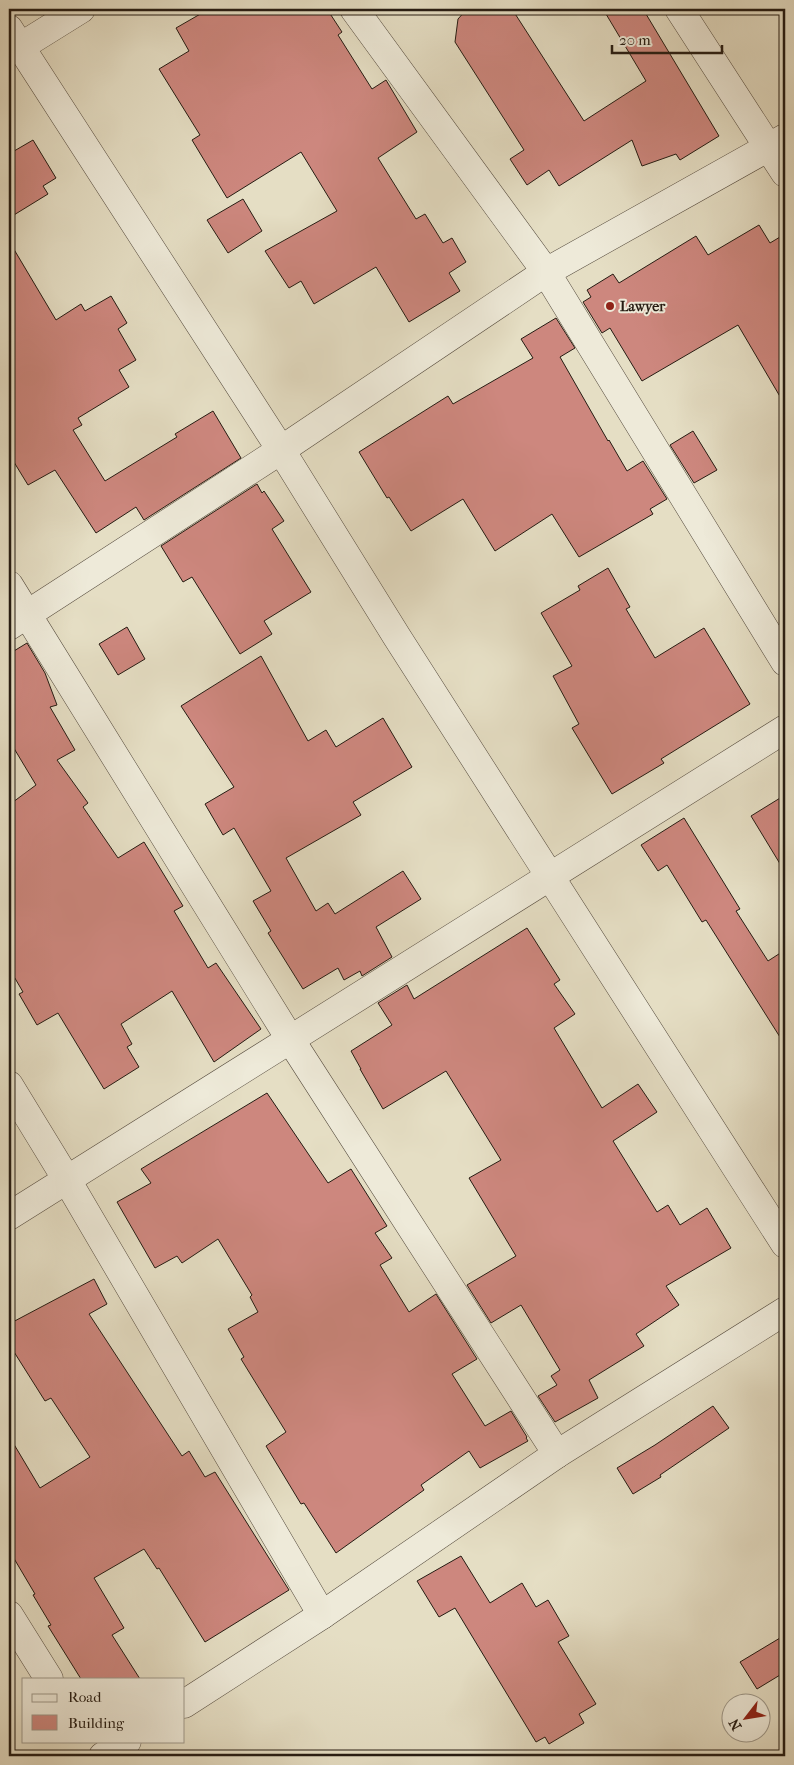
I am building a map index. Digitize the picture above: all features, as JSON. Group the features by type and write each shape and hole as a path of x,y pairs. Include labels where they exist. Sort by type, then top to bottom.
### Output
{"street":[{"path":"80,9 14,38 281,450 396,637 785,1244"},
{"path":"354,9 546,272 785,662"},
{"path":"679,9 777,142 785,173"},
{"path":"18,620 281,450 546,272 777,142"},
{"path":"9,585 18,620 558,1454"},
{"path":"9,1216 785,729"},
{"path":"9,1085 67,1180 322,1615"},
{"path":"185,1703 322,1615 558,1454 785,1311"},
{"path":"9,1615 48,1678"},
{"path":"89,1742 98,1756"},
{"path":"103,1756 124,1742"}],"building":[{"path":"209,9 327,9 342,32 338,35 372,89 386,80 417,132 378,158 416,219 425,214 443,243 452,238 466,262 449,273 460,291 409,322 376,267 314,304 301,281 289,288 265,251 337,211 301,152 227,198 192,140 200,135 159,69 189,51 176,28"},
{"path":"467,9 512,9 584,121 646,81 603,9 643,9 719,136 680,160 676,154 642,166 632,140 559,186 549,170 527,185 510,159 524,150 455,42 458,19"},
{"path":"33,140 56,178 43,186 48,194 9,218 9,154"},
{"path":"243,199 262,231 228,253 207,220"},
{"path":"759,225 770,243 785,234 785,405 738,325 642,381 610,328 602,333 583,302 591,297 587,290 613,274 619,283 696,236 708,255"},
{"path":"9,241 56,320 81,304 85,311 111,296 127,323 118,329 136,360 119,370 129,387 78,418 82,425 73,430 105,481 177,437 175,434 213,411 241,458 144,520 136,507 96,533 55,470 28,485 9,454"},
{"path":"556,318 575,348 560,357 608,441 627,471 643,461 667,499 650,509 653,514 579,557 552,514 495,551 463,499 411,531 389,497 387,498 359,452 448,396 453,404 533,358 521,339"},
{"path":"693,431 717,470 694,483 670,445"},
{"path":"257,484 262,493 264,491 284,521 272,529 311,592 264,621 272,634 240,654 192,577 183,582 161,546"},
{"path":"608,568 630,607 626,609 655,658 704,628 750,704 661,759 664,763 612,794 572,728 579,724 553,676 572,666 541,613 580,590 578,586"},
{"path":"127,627 145,659 118,675 99,644"},
{"path":"27,643 45,673 57,705 50,707 75,750 57,760 88,803 83,807 118,858 144,842 183,906 174,911 208,968 216,963 261,1029 214,1062 172,991 121,1024 132,1044 127,1047 139,1067 104,1089 58,1013 37,1025 19,994 23,992 9,968 9,805 36,785 9,740 9,654"},
{"path":"261,656 308,741 326,730 336,747 383,718 412,767 353,802 361,815 286,858 316,911 328,903 335,914 403,871 421,899 376,927 392,957 362,976 360,971 344,980 338,968 303,989 268,933 271,931 253,901 271,891 234,828 223,835 205,804 234,787 181,706"},
{"path":"785,795 785,872 751,816"},
{"path":"684,818 740,909 736,911 768,961 785,950 785,1045 706,920 702,922 667,865 658,871 641,845"},
{"path":"527,928 560,980 554,984 575,1014 554,1028 602,1108 638,1084 657,1112 613,1141 657,1212 668,1205 680,1225 707,1208 731,1248 666,1286 679,1305 636,1334 644,1346 589,1380 598,1398 555,1422 538,1396 557,1385 551,1376 560,1370 521,1305 491,1323 467,1285 516,1256 469,1178 501,1160 446,1071 383,1109 351,1051 392,1025 378,1003 407,985 414,999"},
{"path":"267,1093 328,1183 351,1169 387,1226 375,1233 392,1258 380,1265 409,1312 436,1294 477,1359 452,1374 485,1426 511,1411 528,1441 480,1468 469,1451 421,1485 424,1490 336,1553 304,1503 301,1504 266,1446 286,1432 241,1359 244,1357 228,1329 258,1312 250,1297 252,1295 218,1239 182,1263 177,1256 155,1268 117,1202 151,1183 141,1169"},
{"path":"94,1279 107,1304 89,1314 182,1456 189,1451 205,1477 215,1472 289,1590 205,1642 159,1568 157,1569 144,1549 94,1578 124,1628 112,1635 139,1678 80,1678 48,1626 51,1625 9,1550 9,1436 40,1488 90,1457 51,1398 45,1401 9,1344 9,1324"},
{"path":"713,1406 729,1428 660,1475 661,1477 633,1494 617,1468"},
{"path":"461,1556 490,1603 522,1583 536,1607 548,1600 569,1636 558,1642 596,1704 579,1714 584,1723 549,1744 545,1737 536,1742 455,1608 439,1617 417,1581"},
{"path":"785,1635 785,1672 757,1689 740,1662"}],"place":[{"name":"Lawyer","path":"610,306"}]}
